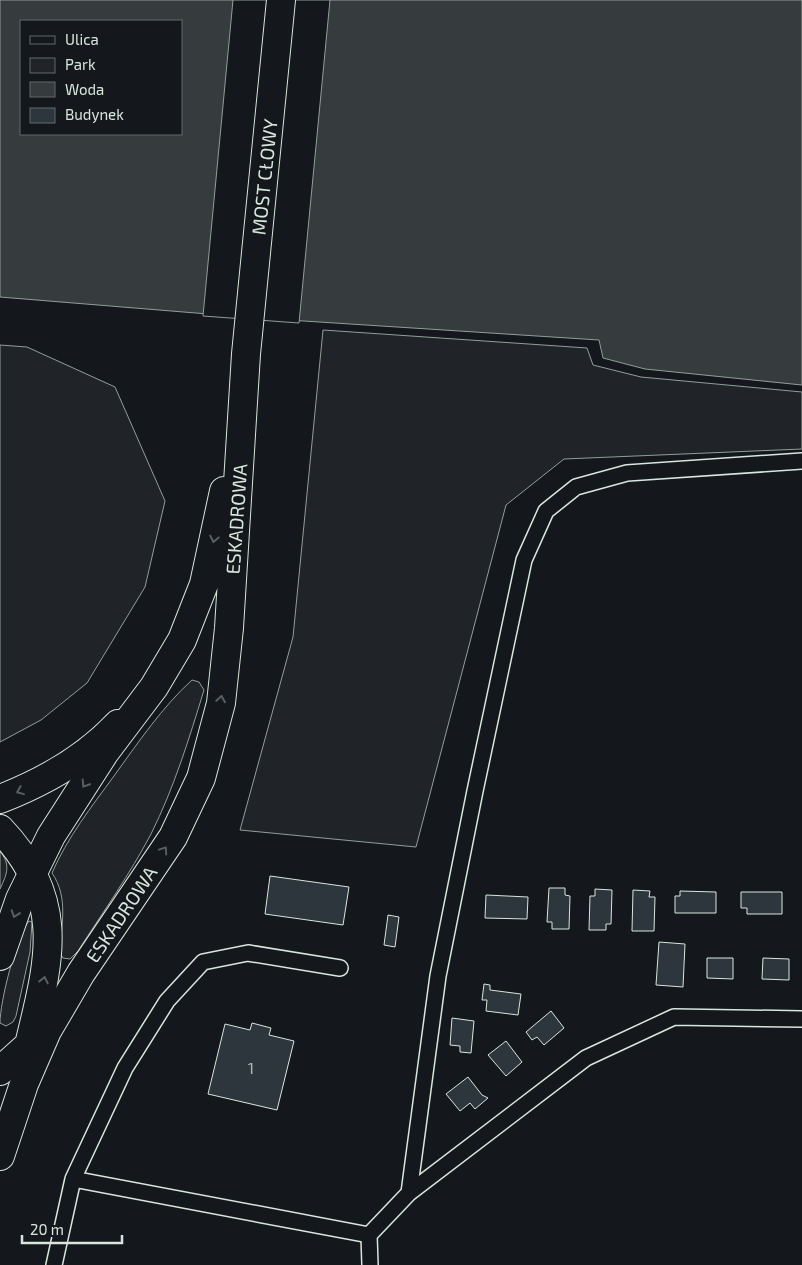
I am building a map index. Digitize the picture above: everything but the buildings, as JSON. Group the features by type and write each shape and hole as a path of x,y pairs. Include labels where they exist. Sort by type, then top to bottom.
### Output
{"street":[{"name":"MOST CŁOWY","path":"246,354 281,0"},
{"name":"ESKADROWA","path":"0,956 20,899 51,836 105,752 154,687 182,640 204,584 228,476 246,354"},
{"name":"ESKADROWA","path":"0,1156 15,1110 47,1031 69,993 173,837 201,778 221,703 229,628 246,354"},
{"name":"ESKADROWA","path":"0,800 36,785 80,758 115,727 154,687"},
{"name":"ESKADROWA","path":"0,829 19,849 32,873 42,895 48,924 48,959 15,1110"},
{"name":"ESKADROWA","path":"0,1071 29,1044 69,993"}],"lane":[{"path":"410,1193 438,976 475,790 524,560 546,511 576,488 627,473 802,461"},
{"path":"54,1265 73,1179 125,1068 167,1002 203,962 248,953 340,968"},
{"path":"370,1265 369,1235 410,1193 586,1058 674,1017 802,1020"},
{"path":"73,1179 369,1235"}],"green space":[{"path":"323,330 587,348 593,365 641,377 802,392 802,449 564,459 506,505 416,847 240,830 293,637"},
{"path":"0,345 27,347 115,387 165,501 145,587 87,683 41,720 0,742"},
{"path":"192,680 199,682 204,690 193,727 159,817 134,864 78,951 70,959 63,958 60,953 63,912 61,892 52,873 58,860 72,835 151,726 171,701"},
{"path":"0,851 6,861 7,870 0,889"},
{"path":"29,921 32,922 30,952 16,1016 13,1022 6,1026 0,1023 6,986 14,955"}],"water":[{"path":"0,0 802,0 802,385 645,369 603,358 599,340 257,318 0,297"}],"pier":[{"path":"233,0 330,0 299,323 203,316"}]}
